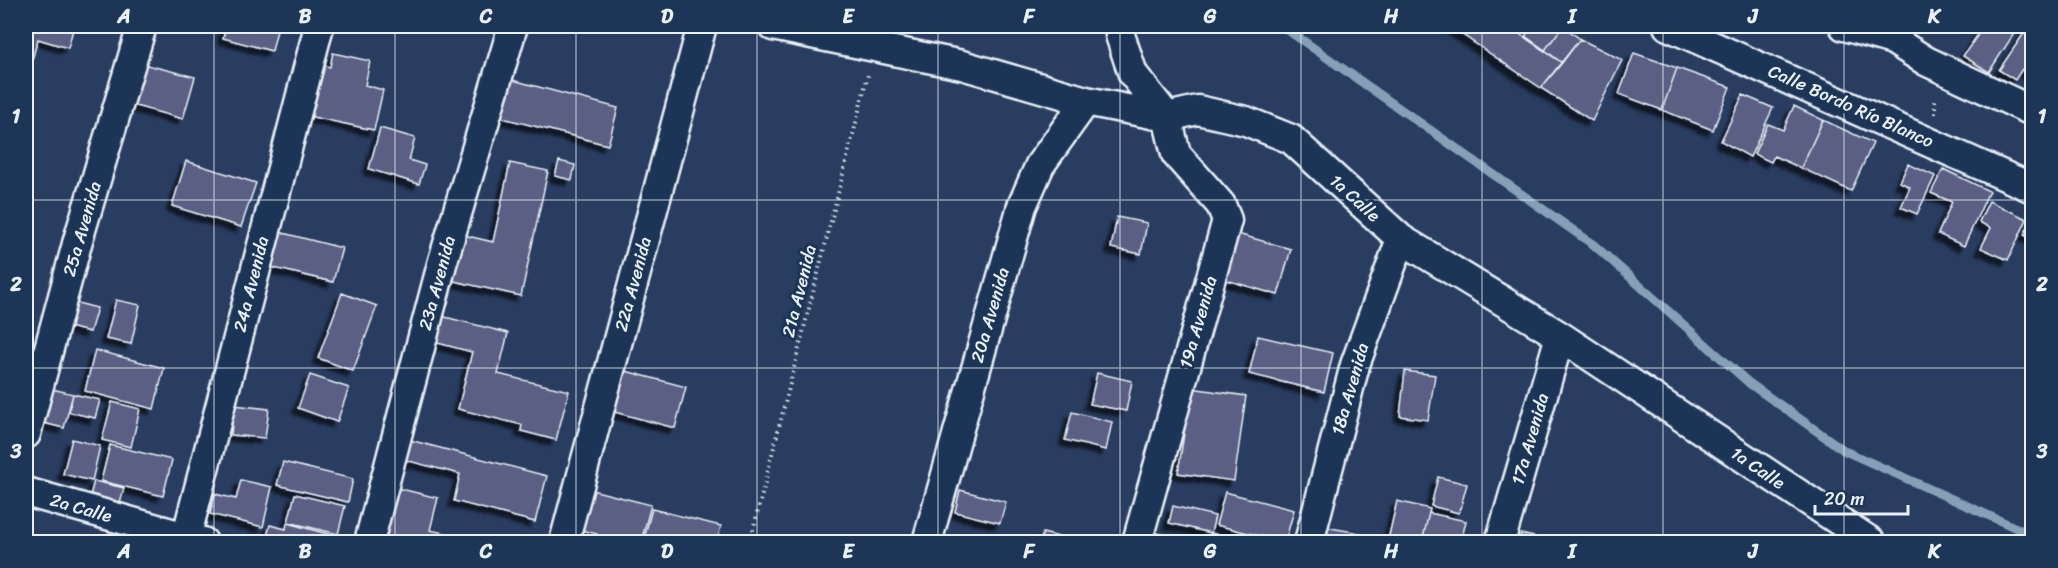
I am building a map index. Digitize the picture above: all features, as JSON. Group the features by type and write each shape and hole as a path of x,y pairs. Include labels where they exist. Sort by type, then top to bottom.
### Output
{"street":[{"name":"25a Avenida","path":"26,434 78,240 142,26"},
{"name":"24a Avenida","path":"192,541 319,26"},
{"name":"23a Avenida","path":"369,543 441,264 513,26"},
{"name":"22a Avenida","path":"564,543 702,26"},
{"name":"1a Calle","path":"773,26 962,65 1086,101 1167,117 1198,110 1246,121 1291,140 1401,239 1560,336 1870,543"},
{"path":"1120,26 1120,35 1133,74 1167,117"},
{"name":"Calle Bordo Río Blanco","path":"1668,26 2032,188"},
{"path":"1844,26 1897,33 1926,61 2032,111"},
{"name":"20a Avenida","path":"927,543 1022,206 1040,165 1086,101"},
{"name":"19a Avenida","path":"1137,543 1227,220 1221,205 1176,154 1167,117"},
{"name":"18a Avenida","path":"1309,543 1355,365 1401,239"},
{"name":"17a Avenida","path":"1500,543 1560,336"},
{"name":"2a Calle","path":"26,492 192,541"}],"path":[{"name":"21a Avenida","path":"750,543 875,46"},
{"path":"1926,61 1935,96 1935,119 1930,141"}],"building":[{"path":"26,26 74,26 68,48 38,39 26,81"},
{"path":"226,26 278,26 272,51 223,38"},
{"path":"1456,26 1508,26 1562,63 1541,88 1454,29"},
{"path":"1534,26 1563,26 1545,50 1525,36"},
{"path":"1563,26 1580,39 1562,63 1545,50"},
{"path":"1984,26 2019,26 1989,72 1963,56"},
{"path":"2029,26 2032,26 2032,76 2022,69 2015,80 1999,70"},
{"path":"1580,39 1622,60 1592,121 1541,88"},
{"path":"333,53 370,61 365,85 383,90 374,130 303,115 314,64 330,67"},
{"path":"1634,53 1677,68 1662,110 1619,94"},
{"path":"143,64 195,77 183,119 132,105"},
{"path":"1677,68 1730,87 1713,130 1662,110"},
{"path":"501,77 618,108 608,145 491,115"},
{"path":"1743,95 1773,108 1750,157 1721,141"},
{"path":"1794,106 1823,120 1801,168 1774,156 1771,162 1754,154 1768,124 1783,130"},
{"path":"1823,120 1873,143 1851,191 1801,168"},
{"path":"380,128 415,138 409,160 425,165 419,184 369,169"},
{"path":"186,161 256,183 241,227 172,206"},
{"path":"559,161 575,165 572,180 555,176"},
{"path":"510,163 548,171 521,296 445,279 455,233 493,242"},
{"path":"1908,164 1935,176 1917,214 1901,207 1910,187 1900,182"},
{"path":"1943,169 1989,191 1964,246 1938,234 1952,202 1931,193"},
{"path":"1989,201 2027,219 2008,260 1981,248 1991,228 1979,222"},
{"path":"1117,217 1147,223 1141,254 1111,248"},
{"path":"2032,218 2032,239 2024,235"},
{"path":"1227,231 1291,249 1278,295 1209,275"},
{"path":"279,232 342,248 333,282 270,267"},
{"path":"342,293 377,306 353,371 318,358"},
{"path":"66,300 97,308 90,332 60,325"},
{"path":"116,300 140,305 131,344 106,339"},
{"path":"437,315 508,333 498,374 569,391 556,440 521,431 522,425 458,409 472,352 430,341"},
{"path":"1258,336 1333,353 1324,392 1249,374"},
{"path":"95,350 164,368 154,409 85,391"},
{"path":"614,368 686,387 675,428 603,409"},
{"path":"1405,371 1435,375 1428,420 1400,416"},
{"path":"1097,373 1132,381 1126,411 1090,404"},
{"path":"310,375 349,388 337,422 298,408"},
{"path":"44,387 73,394 64,428 35,421"},
{"path":"1191,388 1246,396 1234,481 1178,473"},
{"path":"73,394 100,400 95,418 69,412"},
{"path":"112,402 140,409 131,447 102,440"},
{"path":"234,405 269,409 265,438 231,435"},
{"path":"1072,412 1112,422 1106,450 1065,440"},
{"path":"402,438 547,476 535,522 454,501 460,474 397,458"},
{"path":"72,439 100,446 92,481 63,474"},
{"path":"110,445 172,460 163,496 101,481"},
{"path":"283,462 353,479 348,502 277,485"},
{"path":"1438,477 1467,484 1459,513 1431,506"},
{"path":"241,480 272,487 263,527 210,514 215,494 236,499"},
{"path":"94,481 124,488 116,519 86,511"},
{"path":"385,485 438,498 430,530 449,534 447,542 370,542"},
{"path":"580,487 651,505 641,542 595,542 597,534 570,527"},
{"path":"960,490 1006,502 1000,523 955,512"},
{"path":"1225,492 1294,510 1285,542 1216,525"},
{"path":"295,494 345,506 338,534 288,522"},
{"path":"1397,501 1430,509 1422,542 1388,540"},
{"path":"1173,506 1215,516 1211,533 1169,523"},
{"path":"652,509 721,526 717,542 643,542"},
{"path":"1429,513 1466,521 1461,542 1422,542"},
{"path":"287,523 343,538 342,542 266,540 270,525 286,529"},
{"path":"1319,526 1360,533 1359,542 1316,542"},
{"path":"1144,530 1196,542 1141,542"},
{"path":"1043,533 1079,542 1040,542"},
{"path":"1211,533 1239,540 1238,542 1209,542"},
{"path":"1521,534 1556,542 1518,542"}],"waterway":[{"path":"1282,26 1594,245 1749,383 1845,451 2032,535"}]}
